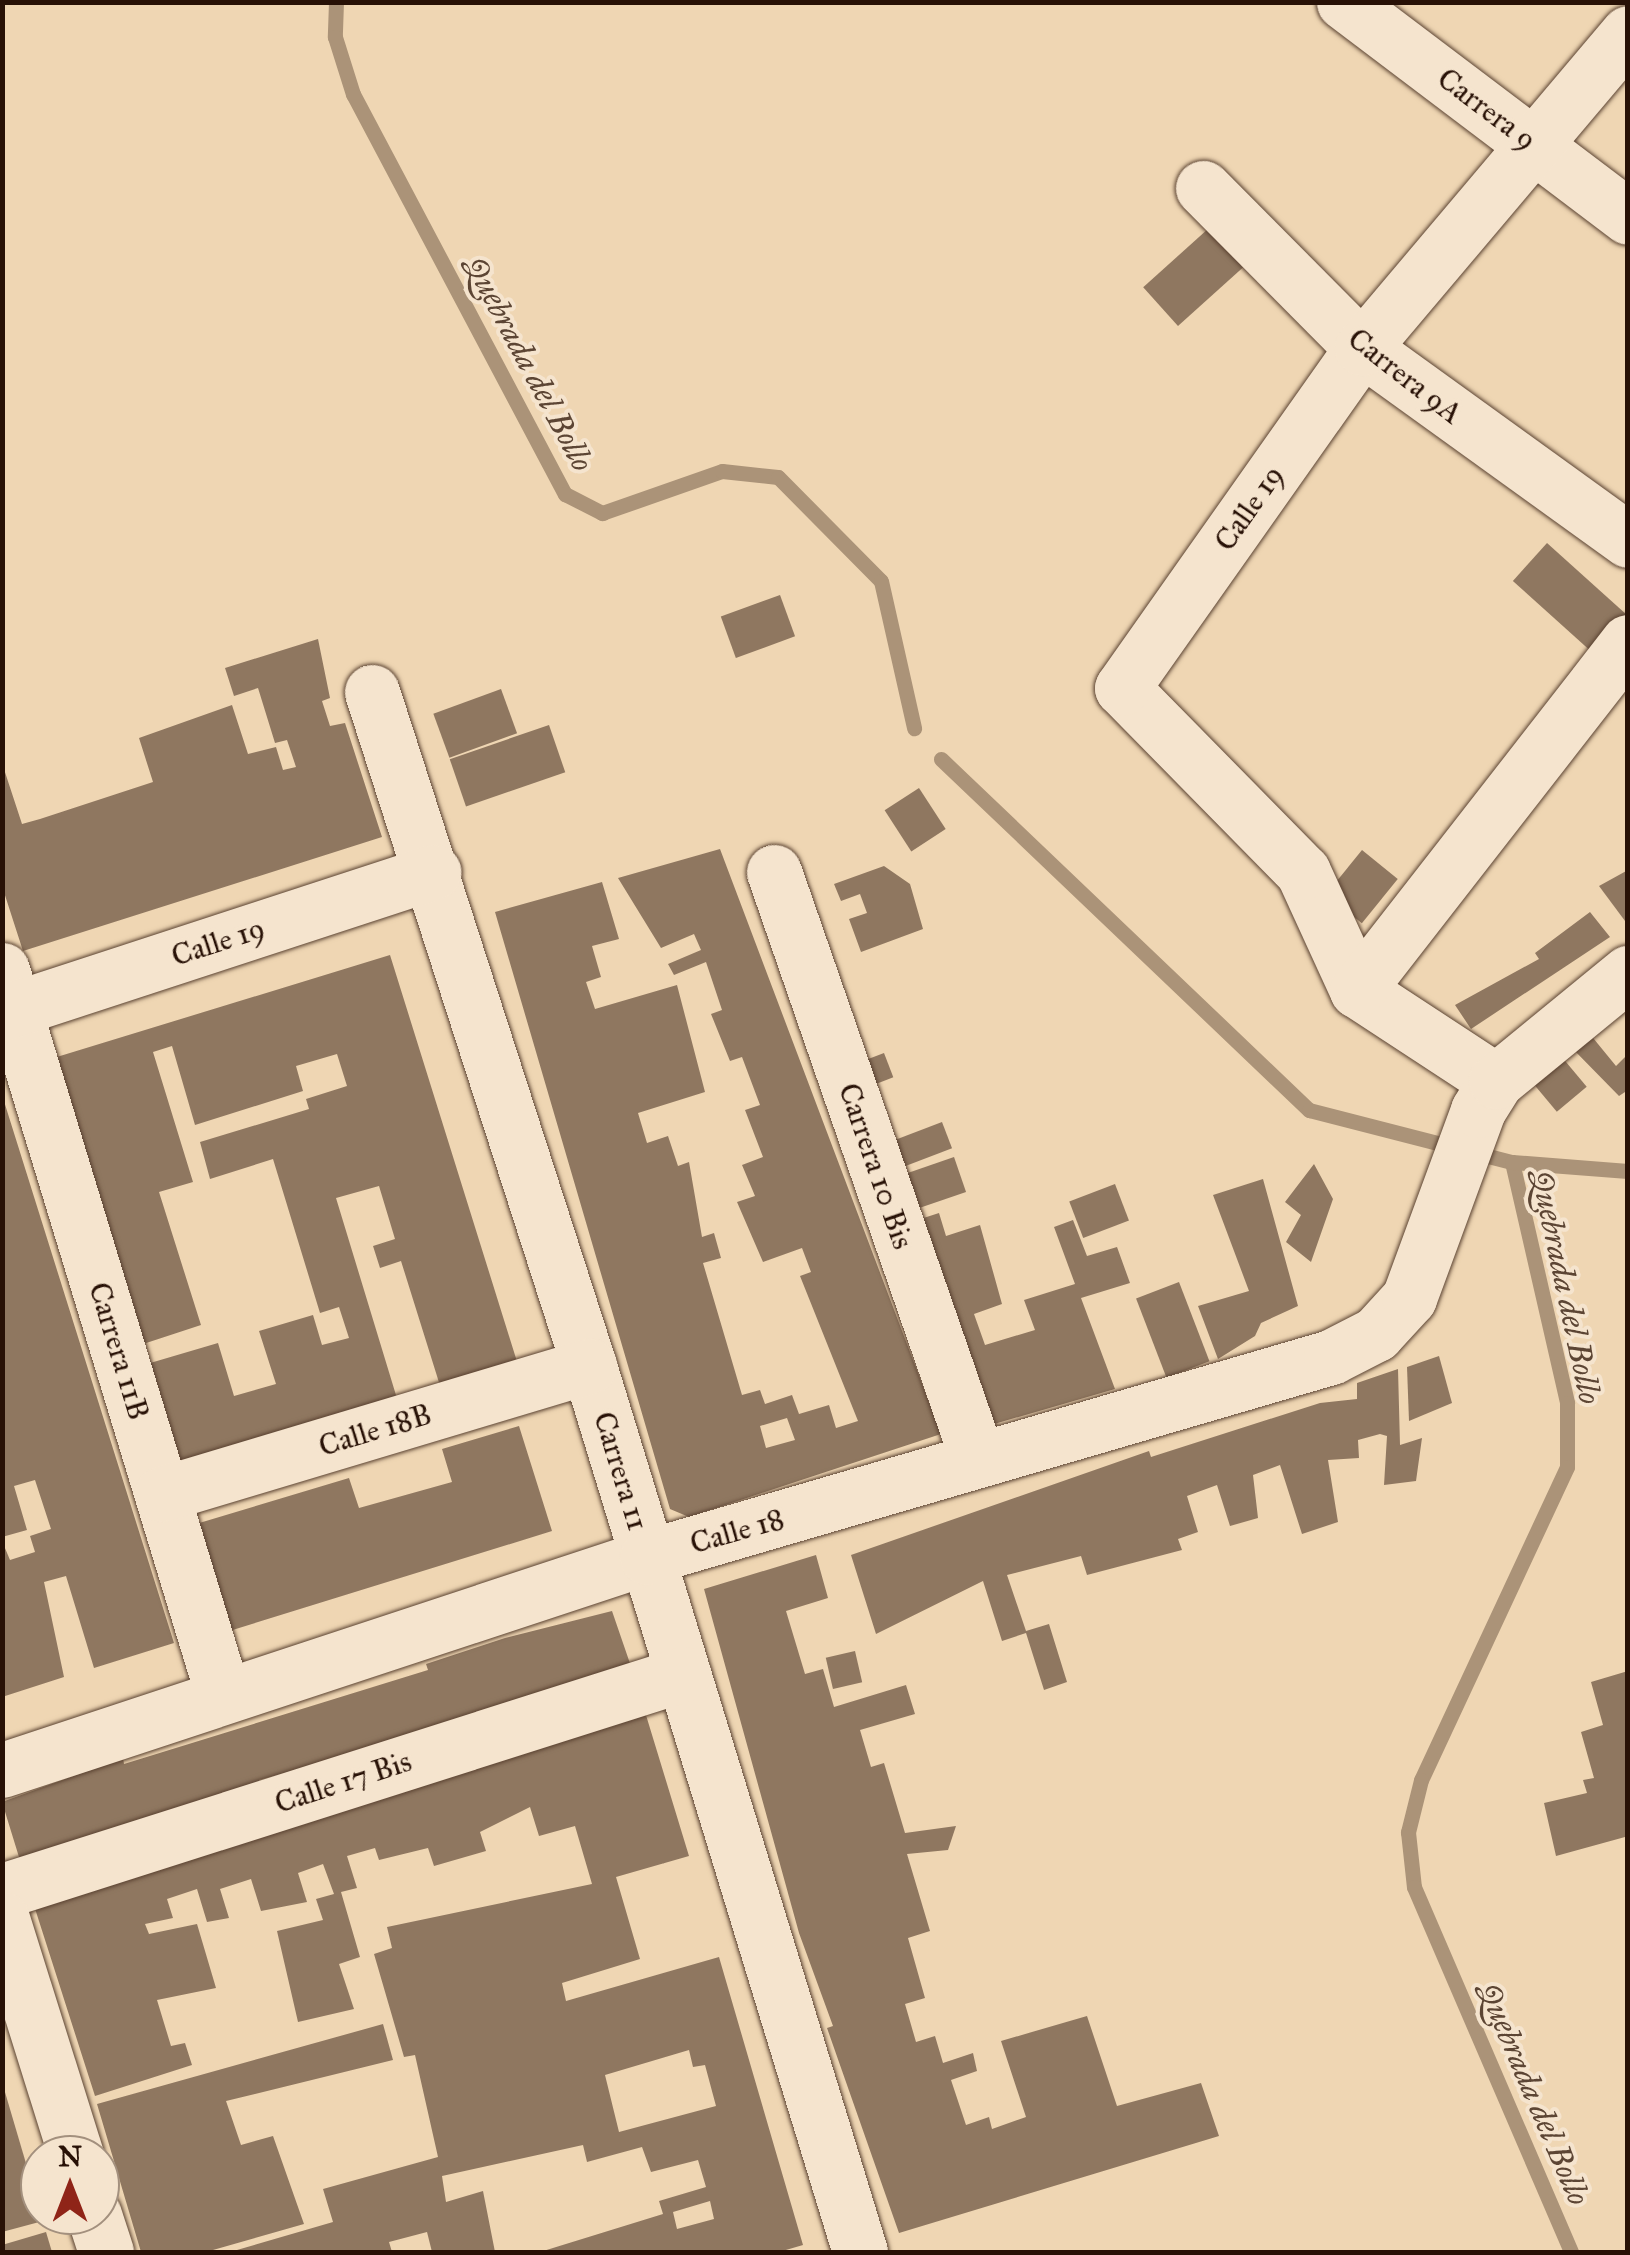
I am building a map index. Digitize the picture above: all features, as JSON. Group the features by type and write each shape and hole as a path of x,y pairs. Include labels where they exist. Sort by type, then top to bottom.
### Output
{"street":[{"name":"Carrera 9","path":"1344,2 1628,217"},
{"name":"Calle 19","path":"1358,990 1303,872 1122,688 1362,348 1628,33"},
{"name":"Carrera 9A","path":"1202,188 1362,348 1628,540"},
{"path":"1628,642 1358,990 1487,1095 1628,973"},
{"name":"Carrera 11","path":"372,692 434,872 589,1366 860,2252"},
{"name":"Calle 19","path":"7,997 434,872"},
{"name":"Carrera 10 Bis","path":"774,872 978,1460"},
{"name":"Carrera 11B","path":"7,997 223,1695"},
{"name":"Calle 18","path":"2,1770 648,1557 1332,1357 1376,1334 1409,1298 1432,1249 1487,1095"},
{"name":"Calle 18B","path":"162,1494 589,1366"},
{"name":"Calle 17 Bis","path":"2,1891 683,1674"},
{"path":"2,1919 70,2135"}],"building":[{"path":"1219,219 1254,258 1178,326 1143,287"},
{"path":"1547,543 1627,615 1593,653 1513,581"},
{"path":"780,595 795,636 736,658 721,617"},
{"path":"318,639 330,698 322,701 330,726 345,723 382,837 23,951 2,886 2,763 22,824 153,782 139,738 232,705 248,754 276,747 283,770 296,767 287,740 275,743 258,688 234,696 225,668"},
{"path":"501,689 517,733 449,758 433,714"},
{"path":"549,725 565,772 466,806 450,759"},
{"path":"919,788 946,829 911,851 885,810"},
{"path":"720,849 941,1434 689,1517 670,1509 495,912 602,882 619,939 592,946 601,977 586,982 595,1009 677,985 705,1092 638,1113 647,1143 668,1136 678,1166 689,1162 702,1237 714,1233 721,1258 703,1263 742,1395 760,1390 765,1404 792,1395 799,1414 829,1405 836,1428 858,1421 800,1276 811,1272 802,1248 763,1262 737,1202 755,1196 742,1165 763,1157 745,1110 760,1105 742,1057 730,1061 711,1014 722,1010 706,962 674,975 668,964 701,950 694,934 661,948 618,878","holes":["787,1418 795,1440 766,1448 760,1426"]},
{"path":"1362,850 1398,879 1362,923 1326,894"},
{"path":"884,866 910,884 923,929 861,952 849,919 867,913 860,894 841,901 834,884"},
{"path":"1628,870 1628,925 1599,886"},
{"path":"1590,912 1610,937 1471,1029 1455,1005 1539,959 1535,953"},
{"path":"390,955 519,1368 442,1392 401,1261 380,1268 373,1246 395,1239 379,1186 336,1198 399,1405 173,1475 140,1366 218,1343 234,1396 276,1384 259,1331 313,1315 322,1345 349,1338 339,1307 320,1313 273,1159 210,1179 200,1142 309,1109 306,1099 347,1086 337,1054 296,1066 303,1091 195,1125 172,1046 153,1052 193,1182 159,1192 201,1325 134,1347 47,1060"},
{"path":"1589,1033 1616,1066 1628,1054 1628,1090 1619,1096 1572,1048"},
{"path":"884,1053 893,1077 864,1088 855,1064"},
{"path":"1561,1056 1587,1087 1557,1112 1531,1081"},
{"path":"3,1098 174,1643 94,1668 66,1576 44,1582 64,1677 2,1697 2,1541 10,1560 35,1552 30,1536 51,1529 35,1480 14,1486 27,1530 2,1537"},
{"path":"942,1122 952,1148 889,1173 879,1146"},
{"path":"954,1157 966,1192 902,1214 890,1179"},
{"path":"1314,1164 1333,1199 1311,1262 1286,1242 1301,1215 1285,1202"},
{"path":"1263,1179 1298,1306 1261,1323 1255,1336 1218,1359 1198,1306 1249,1291 1213,1195"},
{"path":"1115,1184 1129,1220 1083,1238 1069,1202"},
{"path":"939,1213 946,1236 980,1225 1002,1304 974,1314 985,1345 1035,1330 1024,1300 1075,1284 1054,1227 1073,1220 1087,1256 1117,1247 1130,1283 1081,1298 1115,1389 977,1429 905,1224"},
{"path":"1179,1282 1209,1361 1167,1378 1136,1298"},
{"path":"1439,1356 1452,1403 1409,1421 1407,1367"},
{"path":"1398,1369 1400,1445 1422,1438 1416,1481 1384,1485 1387,1436 1380,1434 1358,1440 1359,1458 1328,1460 1338,1522 1302,1534 1280,1465 1253,1475 1258,1518 1230,1526 1217,1485 1187,1496 1198,1532 1178,1539 1182,1550 1087,1575 1081,1556 1007,1575 1026,1631 1049,1624 1067,1682 1044,1690 1026,1633 1002,1641 983,1581 876,1634 851,1555 1149,1451 1151,1457 1320,1403 1357,1399 1357,1383"},
{"path":"519,1426 552,1531 210,1637 176,1530 349,1478 359,1508 452,1482 442,1449"},
{"path":"816,1555 828,1598 786,1611 805,1674 823,1669 834,1707 906,1685 915,1714 860,1730 871,1767 884,1763 905,1833 956,1826 948,1850 907,1854 930,1931 908,1938 925,1998 905,2004 916,2042 935,2036 943,2063 973,2053 977,2071 951,2080 966,2125 989,2117 992,2129 1026,2117 1001,2041 1087,2016 1117,2106 1201,2083 1219,2136 899,2233 827,2028 833,2026 799,1933 704,1589"},
{"path":"612,1611 635,1678 259,1780 264,1795 23,1870 2,1802 123,1758 124,1764 428,1670 426,1664 505,1638"},
{"path":"855,1651 862,1682 833,1689 826,1658"},
{"path":"1628,1671 1628,1843 1625,1837 1556,1856 1544,1803 1587,1793 1583,1780 1594,1778 1581,1732 1603,1725 1591,1682"},
{"path":"642,1702 689,1856 616,1877 640,1959 562,1983 566,2001 719,1957 803,2245 779,2252 540,2252 663,2214 659,2201 706,2187 698,2160 651,2172 642,2147 587,2162 583,2145 442,2176 446,2202 483,2191 495,2252 432,2252 427,2232 389,2242 392,2252 230,2252 333,2222 323,2189 438,2157 415,2055 404,2057 374,1954 392,1948 387,1927 592,1884 575,1826 539,1836 530,1807 480,1832 486,1851 434,1866 428,1848 379,1860 375,1848 347,1856 357,1888 341,1892 360,1957 339,1964 354,2009 298,2022 277,1931 323,1920 316,1899 334,1894 323,1864 298,1873 307,1902 261,1911 251,1879 220,1889 229,1918 207,1922 197,1889 167,1899 173,1918 145,1924 149,1934 197,1924 216,1988 157,2000 171,2046 185,2043 192,2065 95,2096 30,1893","holes":["689,2050 693,2067 705,2065 716,2106 619,2132 605,2075","710,2201 714,2219 677,2229 673,2212"]},
{"path":"383,2024 393,2060 226,2101 241,2145 273,2136 304,2224 206,2252 141,2252 120,2181 120,2135 106,2135 97,2104"},
{"path":"2,2082 20,2143 20,2227 2,2232"},
{"path":"47,2235 52,2252 2,2252 2,2245"}],"waterway":[{"name":"Quebrada del Bollo","path":"336,2 335,37 353,94 565,494 602,513 722,471 778,477 881,581 914,728"},
{"name":"Quebrada del Bollo","path":"941,759 1309,1110 1512,1162 1567,1403 1567,1467 1421,1780 1408,1832 1414,1887 1571,2252"},
{"path":"1512,1162 1628,1171"}]}
